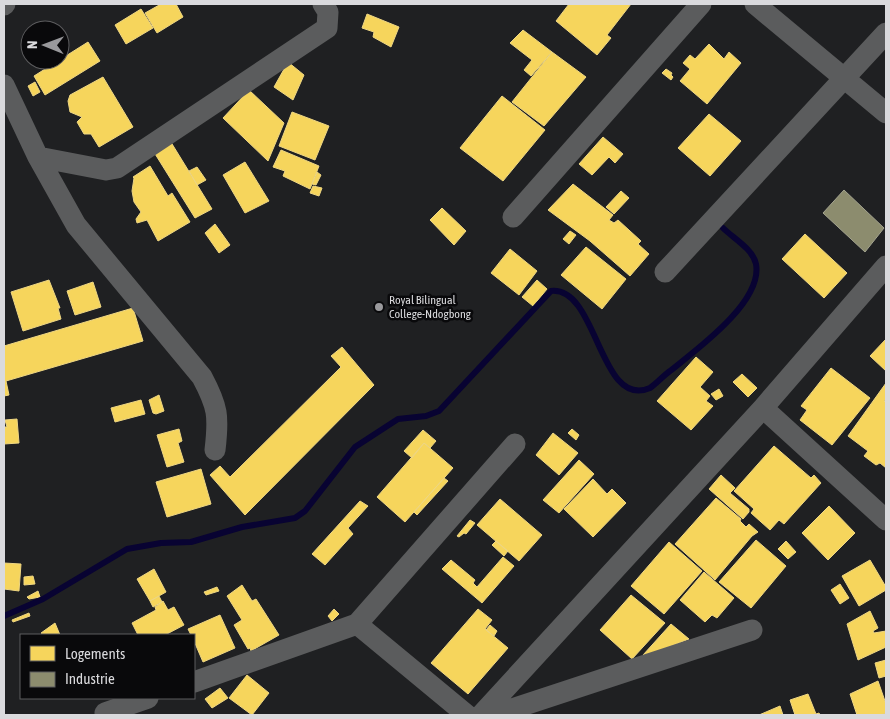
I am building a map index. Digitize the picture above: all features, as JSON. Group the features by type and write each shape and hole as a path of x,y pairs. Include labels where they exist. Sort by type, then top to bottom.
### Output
{"street":[{"path":"38,157 106,170 117,168 327,28 328,12 323,4"},
{"path":"513,217 701,4"},
{"path":"755,4 886,113"},
{"path":"666,272 886,33"},
{"path":"4,85 38,157 76,225 91,246 202,377 215,401 218,421 215,450"},
{"path":"481,715 763,408 886,266"},
{"path":"763,408 886,520"},
{"path":"195,682 357,624 515,444"},
{"path":"357,624 467,715"},
{"path":"494,715 752,630"},
{"path":"105,713 145,699"}],"building: Logements":[{"path":"161,4 176,4 183,17 157,33 145,13"},
{"path":"569,4 631,4 607,35 611,38 597,55 556,21"},
{"path":"141,9 153,28 126,44 115,25"},
{"path":"367,14 399,27 391,47 373,37 374,32 362,28"},
{"path":"523,30 552,52 531,76 524,70 532,60 510,43"},
{"path":"88,42 100,61 45,95 34,76 44,70 70,70 70,53"},
{"path":"709,44 724,59 729,52 741,63 707,104 680,81 690,69 683,63 690,55 695,59"},
{"path":"552,52 586,77 544,126 512,102"},
{"path":"288,62 304,75 293,100 274,87"},
{"path":"666,69 672,73 673,77 671,80 662,73"},
{"path":"103,77 133,127 99,147 91,134 84,134 77,122 82,117 70,112 68,101 70,95"},
{"path":"35,82 40,92 33,96 28,86"},
{"path":"249,90 284,123 268,161 223,118"},
{"path":"502,96 545,130 503,181 460,148"},
{"path":"292,112 329,126 315,160 279,146"},
{"path":"709,114 741,141 710,176 678,148"},
{"path":"603,137 623,154 615,163 609,157 592,175 579,164"},
{"path":"169,139 212,209 195,218 152,149"},
{"path":"281,150 319,166 310,189 283,176 285,171 273,167"},
{"path":"245,162 269,201 245,213 223,175"},
{"path":"150,166 168,196 172,193 190,222 158,241 147,220 137,223 136,219 141,212 134,202 132,191 133,177"},
{"path":"197,167 206,180 197,185 189,171"},
{"path":"317,172 321,175 316,185 312,184"},
{"path":"573,184 613,215 609,220 614,223 618,220 641,241 638,244 649,254 630,276 590,241 548,210"},
{"path":"313,186 322,188 319,196 310,193"},
{"path":"621,191 629,198 614,214 606,207"},
{"path":"442,208 466,231 454,245 430,220"},
{"path":"215,224 230,245 219,253 205,233"},
{"path":"570,231 576,235 569,244 563,239"},
{"path":"805,234 847,273 824,298 782,259"},
{"path":"586,247 626,279 602,309 561,275"},
{"path":"510,249 537,271 519,295 491,273"},
{"path":"49,280 60,308 58,308 61,319 23,331 11,292"},
{"path":"537,280 547,289 533,306 522,297"},
{"path":"93,282 101,307 75,315 67,291"},
{"path":"133,308 143,341 6,381 9,395 4,396 4,346"},
{"path":"886,339 886,371 870,356"},
{"path":"342,347 374,385 245,515 210,475 220,466 230,477 341,367 331,356"},
{"path":"696,357 713,372 700,387 710,396 706,401 713,406 691,430 657,401"},
{"path":"831,368 870,398 832,445 800,420 807,410 801,406"},
{"path":"742,374 757,388 748,397 733,382"},
{"path":"886,383 886,400 884,401 886,403 886,468 880,463 876,465 864,456 868,451 848,436"},
{"path":"719,389 723,396 716,400 711,394"},
{"path":"159,395 164,411 156,414 153,413 149,400"},
{"path":"141,400 145,414 115,422 111,408"},
{"path":"17,419 19,443 4,444 4,427 7,427 5,420"},
{"path":"179,429 182,441 178,443 184,462 167,467 157,435"},
{"path":"572,429 579,435 576,440 568,433"},
{"path":"423,430 436,441 430,448 424,443 412,458 404,451"},
{"path":"553,433 578,453 559,475 536,455"},
{"path":"424,443 453,468 405,522 377,497"},
{"path":"774,446 811,478 814,475 821,483 784,524 779,520 770,530 751,513 754,509 734,491"},
{"path":"579,460 594,474 559,513 543,500"},
{"path":"201,469 211,504 167,517 156,482"},
{"path":"721,475 735,488 730,493 749,509 749,512 743,519 709,489"},
{"path":"444,478 448,481 417,515 414,512"},
{"path":"593,479 607,494 612,489 626,503 593,537 564,509"},
{"path":"716,498 741,519 740,521 746,527 749,524 758,532 752,536 715,580 675,544"},
{"path":"500,499 542,535 519,561 477,525"},
{"path":"360,501 368,506 348,528 353,534 325,565 312,554"},
{"path":"829,506 855,533 828,560 802,533"},
{"path":"470,520 475,523 466,534 457,536"},
{"path":"756,540 786,566 751,608 719,582"},
{"path":"496,541 508,551 504,556 492,545"},
{"path":"786,541 796,552 788,559 778,549"},
{"path":"669,542 702,571 664,614 631,586"},
{"path":"503,557 514,566 482,603 442,569 451,560 475,580 473,583 477,587"},
{"path":"870,560 886,590 859,606 842,576"},
{"path":"4,563 21,564 19,591 4,589"},
{"path":"154,569 166,592 150,601 137,579"},
{"path":"704,572 734,598 717,618 712,615 705,622 680,600"},
{"path":"33,576 35,584 24,585 24,577"},
{"path":"840,584 849,598 840,604 831,590"},
{"path":"242,585 252,601 256,599 279,635 251,651 234,625 242,620 227,596"},
{"path":"217,587 219,591 206,595 204,592"},
{"path":"38,591 40,597 29,599 27,597"},
{"path":"631,595 665,623 632,659 600,630"},
{"path":"159,596 162,602 153,607 150,601"},
{"path":"163,601 168,610 174,607 184,625 167,634 138,634 132,623 156,610 155,607"},
{"path":"334,609 339,614 332,621 328,616"},
{"path":"478,609 492,620 485,629 508,648 468,694 431,663"},
{"path":"870,611 878,628 873,631 874,633 886,631 886,647 858,660 847,624"},
{"path":"29,613 30,616 13,622 12,620"},
{"path":"220,615 235,648 203,662 195,643 195,634 190,634 188,629"},
{"path":"55,623 60,634 42,634"},
{"path":"671,624 689,639 646,656 643,655"},
{"path":"490,625 497,631 494,636 486,630"},
{"path":"886,660 886,676 879,678 875,663"},
{"path":"247,675 269,693 252,715 229,698"},
{"path":"878,681 886,704 886,713 881,715 857,715 850,694"},
{"path":"220,688 228,698 212,708 205,699"},
{"path":"808,694 816,714 819,713 820,715 795,715 790,700"},
{"path":"780,706 783,715 759,715"}],"building: Industrie":[{"path":"844,190 884,228 865,252 823,213"}],"waterway":[{"path":"4,616 43,599 127,549 161,543 191,542 242,527 295,518 305,511 355,447 398,419 426,416 439,411 551,291 567,295 579,307 590,325 609,366 620,381 633,390 650,388 725,324 739,309 749,294 755,279 756,264 751,253 723,228"}],"place":[{"name":"Royal Bilingual College-Ndogbong","path":"379,307"}]}
